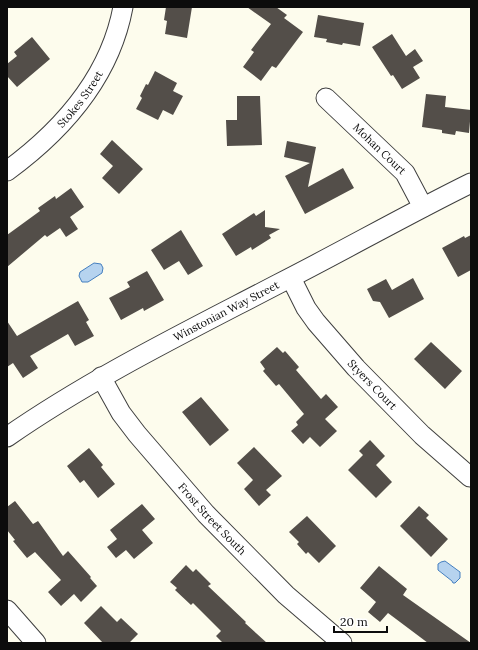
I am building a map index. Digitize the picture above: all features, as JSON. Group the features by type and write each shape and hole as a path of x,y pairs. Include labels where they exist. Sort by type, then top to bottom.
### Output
{"street":[{"name":"Stokes Street","path":"7,171 37,147 80,103 95,81 104,64 112,44 123,7"},
{"name":"Mohan Court","path":"326,98 405,173 423,207"},
{"name":"Winstonian Way Street","path":"7,437 45,411 152,349 471,183"},
{"name":"Styers Court","path":"291,278 306,308 316,322 356,368 422,435 470,476"},
{"name":"Frost Street South","path":"102,377 121,412 206,514 286,595 342,643"},
{"path":"7,610 36,643"}],"water":[{"path":"94,263 101,264 103,268 102,273 88,282 82,282 79,276 80,272"},
{"path":"445,561 460,572 460,578 455,583 453,583 438,570 438,564"}],"building":[{"path":"166,7 192,7 187,38 165,34 167,21 164,20"},
{"path":"247,7 276,7 287,15 284,18 303,32 276,68 272,66 261,81 243,67 254,52 251,50 271,24"},
{"path":"318,15 364,23 360,46 326,42 327,39 314,37"},
{"path":"392,34 406,56 415,49 423,61 413,67 420,78 402,89 393,75 391,76 372,47"},
{"path":"32,37 50,59 17,87 7,76 7,64 17,56 14,52"},
{"path":"155,71 177,83 173,91 183,96 173,115 163,110 158,120 136,109 142,98 140,96 146,84 148,85"},
{"path":"426,94 446,96 445,107 471,110 469,133 456,131 455,135 442,133 442,130 422,127"},
{"path":"237,96 260,96 262,145 227,146 226,120 237,120"},
{"path":"112,140 143,169 119,194 102,178 113,166 100,154"},
{"path":"287,141 316,147 308,187 343,168 354,188 305,214 285,176 310,163 284,157"},
{"path":"71,188 84,207 70,217 78,229 66,237 60,228 47,237 45,235 7,267 7,235 40,211 38,208 55,196 56,199"},
{"path":"265,210 265,227 280,229 269,235 271,238 252,250 251,247 236,256 222,234 254,213 256,216"},
{"path":"181,230 203,266 188,275 179,261 164,270 151,250"},
{"path":"471,235 471,270 458,277 442,248 464,236 465,238"},
{"path":"147,271 164,300 144,311 143,308 121,320 109,298 130,287 127,282"},
{"path":"413,278 424,299 389,318 380,302 373,301 367,289 386,279 392,290"},
{"path":"78,301 89,320 86,322 94,336 75,346 68,334 30,356 38,368 23,378 13,363 7,367 7,321 17,336"},
{"path":"431,342 462,371 445,389 414,359"},
{"path":"277,347 283,353 285,351 299,367 296,370 321,399 326,394 338,407 325,419 337,431 320,447 310,437 303,444 291,431 298,425 296,422 304,414 279,384 276,386 263,371 265,369 260,362"},
{"path":"201,397 229,430 210,446 182,412"},
{"path":"370,440 385,456 376,465 392,482 376,498 348,470 363,455 359,451"},
{"path":"254,447 282,476 266,490 271,495 259,506 244,489 253,480 237,463"},
{"path":"89,448 103,465 101,467 115,484 98,498 84,480 80,483 67,466"},
{"path":"15,501 33,524 38,521 63,556 68,551 97,586 81,602 74,594 61,606 48,592 61,580 35,552 27,558 13,541 15,540 7,530 7,507"},
{"path":"142,504 155,519 142,530 153,543 134,559 126,550 116,558 107,547 117,539 110,530"},
{"path":"419,506 429,515 426,518 448,539 431,557 400,526"},
{"path":"307,516 336,546 319,563 308,552 306,554 297,544 299,542 289,532"},
{"path":"186,565 193,572 196,569 211,584 208,586 267,643 223,643 216,636 221,631 193,603 191,605 175,590 177,588 170,582"},
{"path":"379,566 407,589 403,595 471,643 428,643 388,613 380,622 368,612 376,602 360,588"},
{"path":"101,606 117,622 121,618 138,634 129,643 103,643 84,623"}]}
